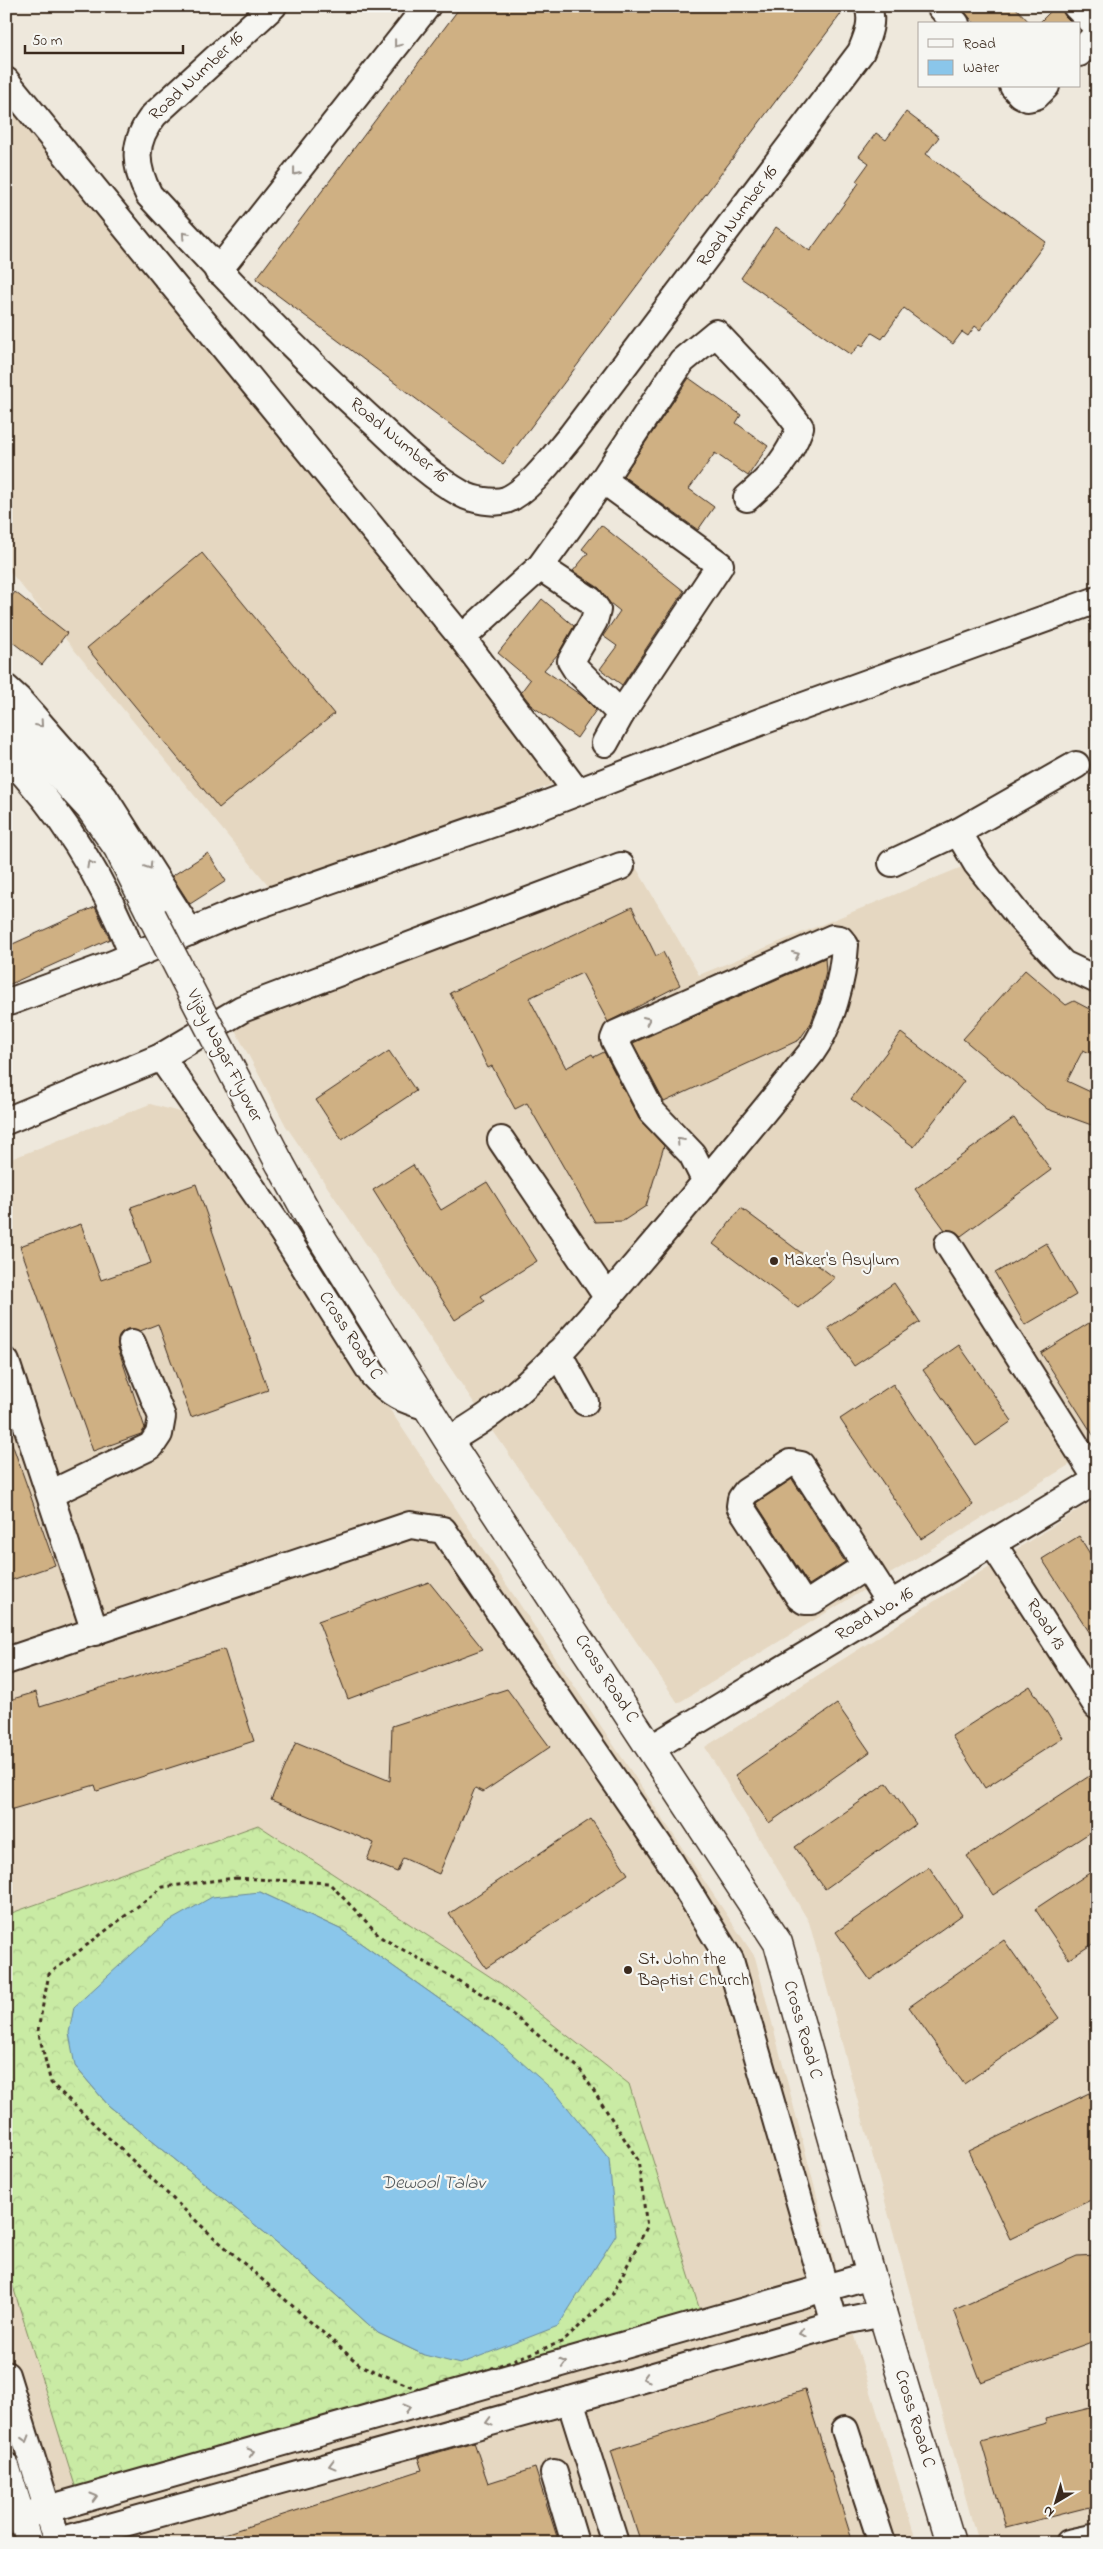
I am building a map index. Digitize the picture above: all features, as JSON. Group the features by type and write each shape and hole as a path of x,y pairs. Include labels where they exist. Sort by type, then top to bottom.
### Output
{"main road":[{"name":"Vijay Nagar Flyover","path":"6,717 90,808 118,848 183,978 316,1229 421,1396"},
{"name":"Cross Road C","path":"421,1396 778,1943 871,2275 951,2543"}],"street":[{"name":"Road Number 16","path":"273,6 154,115 144,127 139,140 138,169 149,195 308,363 431,473 464,495 486,501 506,500 532,481 571,436 861,52 870,31 871,13 868,6"},
{"path":"218,270 427,6"},
{"path":"940,6 954,22"},
{"path":"1076,6 1094,23 1097,34 1080,52"},
{"path":"6,81 462,638 577,792"},
{"path":"1015,88 1020,94 1028,98 1036,96 1044,88"},
{"path":"462,638 540,567 603,480 682,361 716,333 780,401 800,427 792,449 775,474 747,498"},
{"path":"603,480 720,564 621,714 605,743"},
{"path":"540,567 590,600 597,610 594,622 570,660 576,670 621,714"},
{"path":"6,1003 133,955 232,914 577,792 765,720 1097,600"},
{"path":"6,688 18,699 104,797 190,932"},
{"path":"6,755 31,780 88,858 117,914 133,955"},
{"path":"892,863 958,832 1076,765"},
{"path":"958,832 977,864 1020,918 1062,964 1097,980"},
{"path":"6,1121 161,1057 242,1009 621,866"},
{"path":"448,1440 474,1427 526,1386 558,1353 608,1298 706,1182 811,1053 821,1040 844,968 845,945 840,939 833,938 616,1034 614,1039 652,1112 692,1154 706,1182"},
{"name":"Cross Road C","path":"161,1057 282,1231 373,1375 386,1390 398,1398 421,1396"},
{"path":"501,1140 608,1298"},
{"path":"948,1244 1097,1480"},
{"path":"50,1494 151,1446 159,1434 162,1418 132,1343"},
{"path":"558,1353 585,1402"},
{"path":"6,1362 95,1632"},
{"path":"866,1566 812,1601 805,1601 800,1597 740,1506 741,1499 746,1492 790,1463 801,1465 866,1566 891,1605"},
{"name":"Road No. 16","path":"652,1748 1097,1480"},
{"path":"6,1661 410,1526 443,1530 671,1863 730,1960 835,2324"},
{"name":"Road 13","path":"993,1544 1097,1706"},
{"path":"14,2519 48,2511 871,2275"},
{"path":"6,2375 48,2511 55,2542 570,2400 835,2324 883,2313"},
{"path":"570,2400 615,2543"},
{"path":"845,2430 882,2543"},
{"path":"6,2466 14,2519 30,2543"},
{"path":"554,2473 574,2543"},
{"path":"1069,2543 1097,2537"}],"path":[{"path":"236,1878 329,1883 382,1938 498,2003 579,2068 638,2160 647,2227 612,2295 564,2341 476,2374 422,2391 360,2365 209,2233 121,2152 52,2083 38,2030 49,1974 163,1887 236,1878"}],"shaded area":[{"path":"6,97 565,779 278,897 6,567"},
{"path":"962,867 1079,982 1097,989 1097,1448 678,1703 286,1126 233,1026 637,869 699,975"},
{"path":"150,1104 194,1116 755,1957 849,2320 917,2543 6,2543 6,1161"},
{"path":"1097,1498 1097,2543 978,2543 809,1922 705,1747"}],"green space":[{"path":"258,1825 503,1985 629,2084 707,2333 81,2505 6,2264 6,1915","holes":["260,1892 342,1930 494,2038 424,2355 378,2333 286,2250 108,2105 75,2066"]}],"water":[{"name":"Dewool Talav","path":"260,1892 342,1930 494,2038 555,2092 609,2159 616,2235 558,2326 460,2364 424,2355 378,2333 286,2250 108,2105 75,2066 69,2033 74,2007 166,1923 212,1897"}],"building":[{"path":"461,6 847,6 503,464 256,279"},
{"path":"960,6 1014,6 1029,22 973,22"},
{"path":"1056,6 1061,6 1065,16 1071,22 1040,22"},
{"path":"906,112 939,137 926,154 1046,242 980,330 975,326 968,336 962,332 953,344 904,308 882,339 872,333 863,346 860,344 851,355 741,278 776,227 810,251 859,183 856,181 869,163 859,156 876,133 886,140"},
{"path":"689,378 741,415 736,423 768,446 748,476 715,453 689,489 714,507 698,530 623,476"},
{"path":"601,525 684,591 622,685 600,669 617,646 603,636 620,611 610,603 599,588 573,571 588,553 582,549"},
{"path":"202,553 334,714 219,808 87,648"},
{"path":"15,592 67,633 42,665 6,637 6,604"},
{"path":"542,599 574,626 558,654 544,670 582,696 596,710 577,738 532,706 521,692 530,680 498,653"},
{"path":"208,853 226,881 190,904 172,876"},
{"path":"95,907 110,939 6,986 6,947"},
{"path":"632,907 656,956 663,952 680,985 608,1022 582,973 529,998 566,1068 592,1054 594,1057 604,1052 639,1119 664,1146 646,1206 623,1221 595,1222 527,1103 515,1109 492,1066 488,1068 450,993"},
{"path":"825,958 826,972 820,997 811,1023 799,1040 664,1102 633,1043"},
{"path":"1025,970 1066,1005 1074,1001 1097,1013 1097,1056 1083,1050 1067,1081 1097,1095 1097,1127 1047,1109 963,1039"},
{"path":"901,1033 964,1081 914,1147 851,1099"},
{"path":"389,1051 416,1091 342,1140 316,1100"},
{"path":"1014,1118 1051,1170 961,1236 954,1231 945,1230 915,1189"},
{"path":"413,1165 441,1210 487,1182 537,1261 481,1296 485,1301 455,1320 373,1190"},
{"path":"196,1184 268,1390 191,1417 158,1324 140,1331 127,1329 120,1334 118,1348 145,1428 141,1434 93,1451 20,1246 81,1224 101,1280 151,1263 131,1207"},
{"name":"Maker's Asylum","path":"741,1208 835,1278 798,1308 713,1244"},
{"path":"1046,1243 1076,1295 1025,1325 995,1273"},
{"path":"894,1283 920,1322 854,1366 828,1328"},
{"path":"1097,1318 1097,1441 1041,1353"},
{"path":"959,1345 1012,1421 976,1446 923,1370"},
{"path":"893,1384 973,1505 921,1539 840,1419"},
{"path":"9,1435 55,1565 6,1582 6,1436"},
{"path":"792,1479 845,1562 809,1585 756,1503"},
{"path":"1079,1536 1097,1565 1097,1644 1042,1559"},
{"path":"429,1582 483,1649 348,1699 318,1621"},
{"path":"224,1649 254,1741 97,1791 95,1785 6,1811 6,1701 36,1692 40,1707"},
{"path":"1030,1686 1063,1738 985,1788 952,1736"},
{"path":"507,1689 550,1747 483,1792 475,1788 439,1874 403,1858 397,1872 367,1860 374,1843 271,1800 296,1742 390,1781 392,1726"},
{"path":"837,1704 870,1752 769,1823 735,1775"},
{"path":"1097,1771 1097,1828 993,1895 967,1856"},
{"path":"887,1783 916,1824 825,1889 795,1847"},
{"path":"591,1819 628,1874 486,1968 449,1914"},
{"path":"929,1867 962,1915 870,1980 836,1932"},
{"path":"1097,1868 1097,1941 1069,1959 1035,1909"},
{"path":"1004,1940 1059,2018 964,2084 909,2007"},
{"path":"1089,2093 1097,2108 1097,2197 1010,2239 968,2151"},
{"path":"1097,2255 1097,2340 981,2382 954,2310 1077,2256"},
{"path":"805,2390 853,2543 641,2543 611,2451"},
{"path":"1090,2408 1097,2437 1097,2505 1006,2528 981,2441 1046,2423 1045,2419"},
{"path":"474,2442 488,2483 535,2468 559,2543 209,2543 209,2539 422,2470 418,2458"}],"place":[{"name":"Maker's Asylum","path":"774,1261"},
{"name":"St. John the Baptist Church","path":"628,1970"}]}
